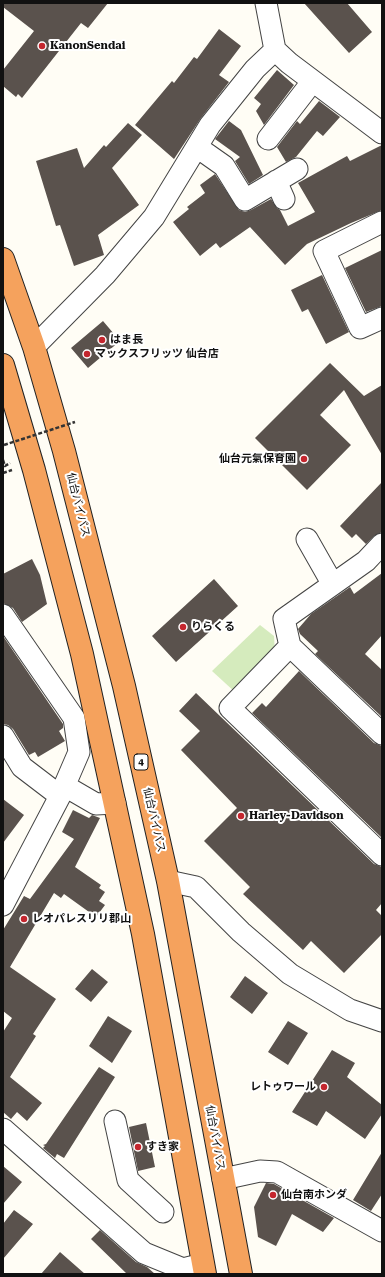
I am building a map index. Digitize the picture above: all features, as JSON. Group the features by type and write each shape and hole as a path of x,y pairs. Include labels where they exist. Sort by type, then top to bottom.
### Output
{"highway":[{"name":"仙台バイパス","path":"3,259 34,347 64,451 118,663 168,881 241,1274"},
{"path":"3,365 34,470 82,654 143,934 204,1269"}],"street":[{"path":"266,3 275,50 312,82 382,133"},
{"path":"34,347 105,275 154,217 210,125 255,69 275,50"},
{"path":"268,139 312,82"},
{"path":"197,147 224,166 245,200 280,190 297,169"},
{"path":"382,222 324,251 360,328 382,318"},
{"path":"307,539 332,583"},
{"path":"382,544 366,561 332,583 284,619 290,646 382,734"},
{"path":"3,615 74,718 79,752 63,791 3,906"},
{"path":"290,646 230,708 382,856"},
{"path":"3,736 22,767 63,791 96,804 115,803"},
{"path":"168,881 196,887 240,932 290,974 350,1010 382,1020"},
{"path":"115,1121 128,1180 163,1212"},
{"path":"3,1129 144,1253 183,1269 204,1269"},
{"path":"223,1179 260,1171 277,1172 382,1231"}],"path":[{"path":"4,445 75,422"},
{"path":"3,473 17,468"}],"green space":[{"path":"260,625 274,636 275,653 236,693 212,671"}],"building":[{"name":"KanonSendai","path":"3,3 108,3 88,28 81,23 22,98 18,94 16,97 3,86 3,70 34,31 3,7"},
{"path":"304,3 347,3 372,32 349,53"},
{"path":"219,29 241,46 219,75 229,82 201,118 174,159 135,125 172,81 174,83 194,57 197,59"},
{"path":"277,70 294,85 264,125 256,111 261,104 254,98"},
{"path":"319,101 340,117 323,136 317,131 296,157 286,162 277,147 297,121 300,124"},
{"path":"229,121 241,130 263,175 249,184 235,161 240,157 215,139"},
{"path":"128,123 142,135 112,168 139,205 98,235 104,255 74,266 60,225 56,226 36,161 77,148 84,168 104,145 106,147"},
{"path":"382,145 382,210 307,244 285,265 250,227 220,248 216,243 200,256 173,222 189,209 187,207 205,193 200,185 215,174 239,210 245,212 251,210 271,199 280,210 288,226 315,212 298,183 347,156 350,161"},
{"path":"382,250 382,306 366,312 345,268"},
{"path":"322,275 349,332 326,344 308,309 302,312 291,290"},
{"path":"103,321 120,341 88,368 71,348"},
{"path":"330,363 364,396 382,385 382,455 344,390 320,415 351,445 307,490 255,438"},
{"path":"382,482 382,532 374,536 366,544 356,534 352,538 340,526"},
{"path":"32,559 40,575 47,604 22,622 13,608 3,603 3,574"},
{"path":"382,573 382,635 365,654 382,670 382,717 315,654 318,651 300,634 298,629 311,614 350,587 354,594"},
{"path":"214,579 238,606 176,662 152,636"},
{"path":"3,636 63,724 63,728 59,731 65,741 38,757 35,752 29,755 13,729 8,725 3,724"},
{"path":"299,671 374,743 382,746 382,838 252,713 262,703 266,707"},
{"path":"196,693 374,864 382,867 382,903 376,910 382,916 382,934 344,973 311,941 303,950 243,894 250,887 204,841 237,808 181,750 200,731 179,711"},
{"path":"3,799 24,815 3,843"},
{"path":"73,810 89,818 92,815 100,818 75,867 101,885 99,888 105,892 99,901 105,905 96,917 64,894 61,898 54,893 10,967 56,999 33,1034 36,1036 10,1077 42,1103 27,1121 17,1112 11,1119 3,1112 3,1032 12,1018 3,1011 3,930 24,896 30,899 74,839 62,832"},
{"path":"92,969 108,982 91,1002 75,989"},
{"path":"245,976 268,993 252,1014 230,997"},
{"path":"108,1016 132,1031 112,1063 89,1046"},
{"path":"288,1021 308,1033 288,1065 268,1052"},
{"path":"332,1050 355,1063 347,1077 382,1105 382,1114 365,1139 326,1111 317,1126 292,1112"},
{"path":"99,1067 115,1077 64,1158 57,1154 55,1158 43,1148 45,1146 43,1145 46,1144"},
{"path":"146,1123 155,1167 138,1171 129,1127"},
{"path":"382,1152 382,1194 371,1211 353,1200"},
{"path":"3,1166 22,1182 3,1204"},
{"path":"266,1183 274,1184 334,1218 323,1232 292,1214 276,1246 258,1237 254,1207"},
{"path":"14,1210 33,1224 3,1259 3,1224"},
{"path":"100,1230 136,1262 147,1267 155,1274 127,1274 91,1239"},
{"path":"60,1252 85,1274 41,1274"}],"place":[{"name":"KanonSendai","path":"42,46"},
{"name":"はま長","path":"102,340"},
{"name":"マックスフリッツ 仙台店","path":"87,354"},
{"name":"仙台元氣保育園","path":"304,459"},
{"name":"りらくる","path":"183,627"},
{"name":"Harley-Davidson","path":"241,816"},
{"name":"レオパレスリリ郡山","path":"24,919"},
{"name":"レトゥワール","path":"324,1087"},
{"name":"すき家","path":"138,1147"},
{"name":"仙台南ホンダ","path":"273,1195"}]}
